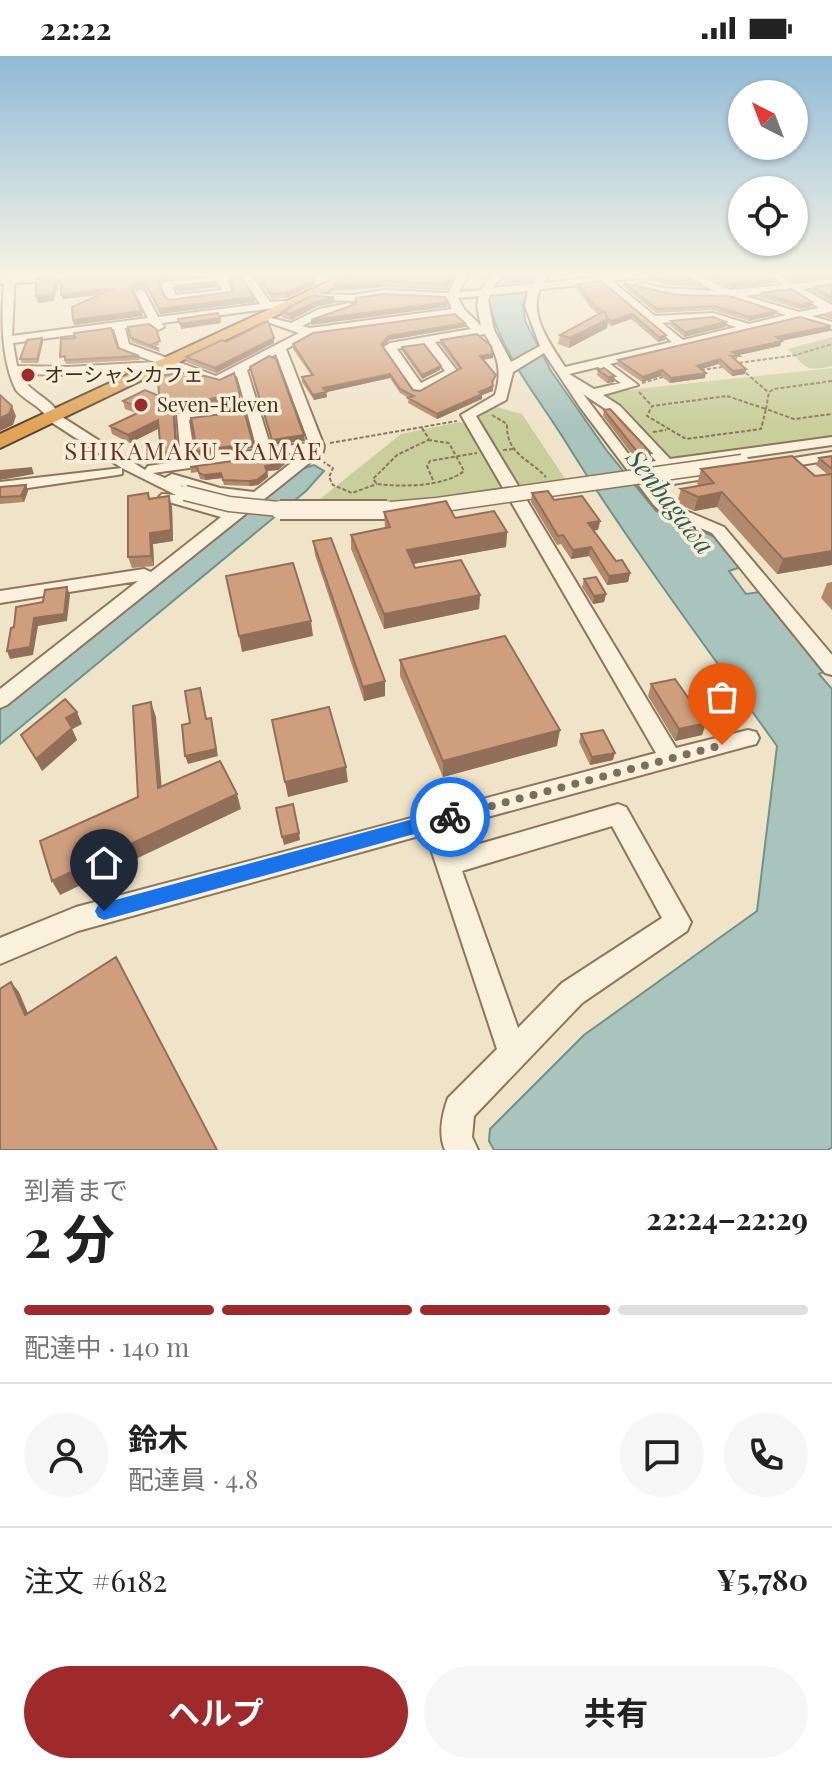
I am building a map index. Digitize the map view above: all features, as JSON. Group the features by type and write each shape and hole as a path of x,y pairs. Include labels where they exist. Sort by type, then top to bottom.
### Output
{"highway":[{"path":"0,442 238,324"}],"street":[{"path":"53,417 52,411 21,388 13,378 4,360 2,341 119,325 164,324"},
{"path":"289,324 309,332"},
{"path":"293,326 297,324"},
{"path":"119,325 124,346 158,364 217,381 309,332 376,324"},
{"path":"386,324 403,345"},
{"path":"475,324 484,331 508,369"},
{"path":"483,324 484,331"},
{"path":"535,324 564,375 644,484 666,508 718,530 832,668"},
{"path":"656,324 681,344"},
{"path":"739,324 748,327"},
{"path":"564,375 760,324"},
{"path":"428,341 452,372 419,389 390,347 484,331"},
{"path":"548,346 508,369 501,397 474,413 489,452 670,758"},
{"path":"280,349 314,450"},
{"path":"633,356 640,362 637,373 646,382"},
{"path":"17,370 68,371 158,364"},
{"path":"593,393 632,385 602,364"},
{"path":"241,369 265,454"},
{"path":"564,375 593,393 633,425 666,464"},
{"path":"0,378 9,392 38,416 53,417 140,473 185,493 227,505 273,512 375,513 832,449"},
{"path":"189,465 182,417 252,407"},
{"path":"76,432 96,431 153,469 203,489 259,497"},
{"path":"76,432 79,448 154,493 235,516"},
{"path":"633,469 832,441"},
{"path":"153,469 314,450"},
{"path":"0,700 259,497 314,450"},
{"path":"644,484 832,456"},
{"path":"0,487 117,471"},
{"path":"29,500 34,484"},
{"path":"0,597 144,575 153,581"},
{"path":"0,951 76,919 748,738"},
{"path":"448,864 618,814 678,922 572,993 459,1109 456,1139 462,1150"},
{"path":"433,821 513,1053"}],"path":[{"path":"832,344 796,355 735,364 769,392 832,381"},
{"path":"745,362 747,356"},
{"path":"698,371 727,366"},
{"path":"652,406 633,387 663,377"},
{"path":"652,406 647,416 650,420 686,439 761,429 769,392"},
{"path":"652,406 727,396 794,419 832,414"},
{"path":"314,450 422,428 474,413 505,421 506,434 520,460 541,470 548,481"},
{"path":"422,428 430,440"},
{"path":"445,440 458,456 464,471 462,475 385,487 373,479 412,444 445,440"},
{"path":"434,481 427,463 514,449"},
{"path":"314,450 333,468 329,477 333,485 344,491 352,493 377,484"}],"green space":[{"path":"832,337 832,366 810,368 788,349"},
{"path":"832,368 832,439 669,462 600,393"},
{"path":"493,406 522,414 566,480 517,487 473,418"},
{"path":"460,422 466,424 503,489 395,504 310,507 401,434"}],"water":[{"path":"496,324 527,324 551,371 607,451 656,511 715,537 741,567 729,571 746,594 760,592 823,672 819,674 832,689 832,1147 828,1150 494,1150 489,1141 490,1129 584,1035 757,911 777,746 587,476"},
{"path":"314,465 324,471 306,491 0,744 0,707 299,470"}],"building":[{"path":"149,324 156,329 160,341 151,345 159,349 131,338 128,327"},
{"path":"262,324 269,324 274,338 215,368 186,357 222,340 226,342"},
{"path":"380,324 459,324 389,336 381,344 413,390 420,391 461,368 441,340 477,334 491,346 493,354 480,356 496,375 493,386 479,392 482,394 437,414 408,398 414,396 400,389 390,374 323,388 326,392 313,395 302,377 313,375 293,344 313,333"},
{"path":"580,324 598,324 570,338 560,335"},
{"path":"644,324 653,324 666,335 659,337"},
{"path":"675,324 718,324 685,332"},
{"path":"770,324 831,326 776,337 782,341 732,352 739,356 731,356 746,369 733,371 720,359 697,366 706,373 671,378 662,370 643,377 618,360"},
{"path":"111,328 118,348 139,356 65,360 65,356 60,357 61,339 75,338 74,333"},
{"path":"42,338 37,359 20,359 27,340"},
{"path":"424,344 441,366 422,375 402,347"},
{"path":"269,356 276,359 304,435 272,440 250,367"},
{"path":"604,368 615,376 608,377 598,370"},
{"path":"190,372 220,380 234,373 240,394 173,405 176,451 161,453 158,420 128,435 110,426 144,410 123,401 145,390 159,396 158,376"},
{"path":"0,395 12,406 9,414 0,418"},
{"path":"610,409 651,453 639,454 604,410"},
{"path":"244,411 253,443 197,451 191,418"},
{"path":"283,454 285,458 277,464 265,466 267,472 257,480 223,480 221,473 204,475 199,473 197,467 190,467"},
{"path":"792,456 815,476 832,474 832,551 783,559 722,492 698,497 681,489 714,483 701,469"},
{"path":"832,456 832,469 819,458"},
{"path":"26,485 21,496 0,497 0,487"},
{"path":"548,491 554,500 582,496 600,521 588,523 616,561 622,560 630,573 609,576 591,547 573,550 563,535 558,536 532,493"},
{"path":"148,493 149,499 169,496 171,530 150,533 151,556 128,557 128,496"},
{"path":"446,501 455,518 494,511 507,532 407,550 415,568 461,560 480,595 384,614 351,535 390,527 384,512"},
{"path":"331,538 385,681 363,687 313,541"},
{"path":"293,563 311,621 239,636 226,576"},
{"path":"596,577 606,594 594,596 584,579"},
{"path":"67,587 64,614 34,618 30,647 7,651 16,607 43,602 45,590"},
{"path":"505,636 560,730 443,761 400,660"},
{"path":"675,679 706,723 679,729 651,684"},
{"path":"200,688 206,719 211,718 216,749 185,756 182,725 190,723 185,691"},
{"path":"65,699 77,712 66,718 72,728 36,759 21,735"},
{"path":"151,702 158,788 220,761 237,794 52,881 40,841 138,797 133,706"},
{"path":"329,707 346,767 285,782 272,720"},
{"path":"603,730 615,753 592,757 581,734"},
{"path":"293,804 299,833 282,837 276,808"},
{"path":"116,957 217,1150 0,1150 0,989 11,982 25,1015"}],"way so far":[{"path":"450,817 722,745"}],"place":[{"name":"オーシャンカフェ","path":"28,375"},
{"name":"Seven-Eleven","path":"141,405"}],"district":[{"name":"SHIKAMAKU-KAMAE","path":"194,452"}],"route":[{"path":"104,911 450,817"}],"water label":[{"name":"Senbagawa","path":"670,502"}]}
